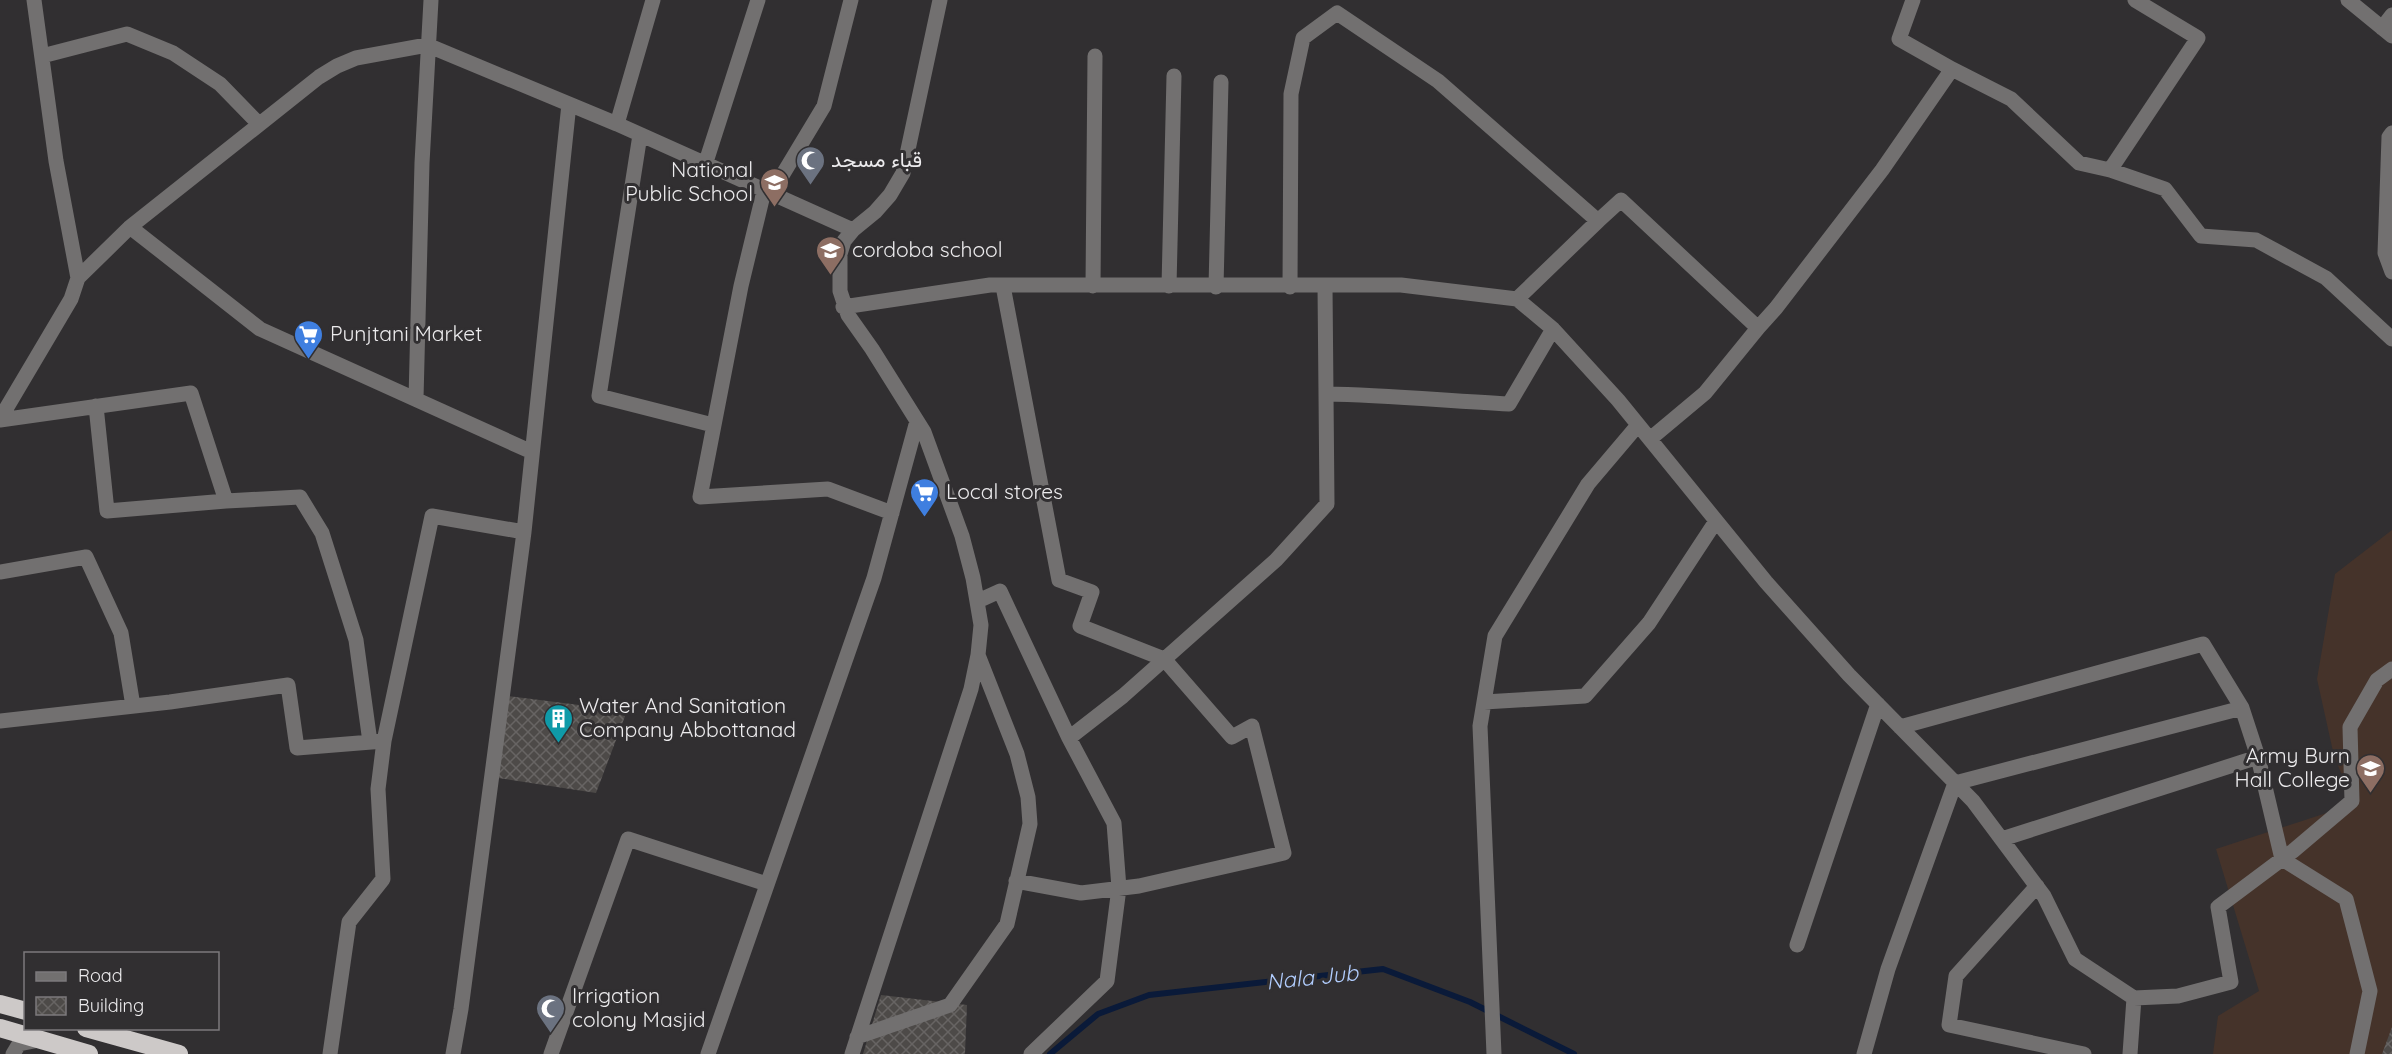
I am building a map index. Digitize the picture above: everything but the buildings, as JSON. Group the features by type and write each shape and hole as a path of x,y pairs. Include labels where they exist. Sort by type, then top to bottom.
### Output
{"highway":[{"path":"0,1004 24,1010"},
{"path":"2,1029 89,1054"},
{"path":"90,1030 179,1054"}],"street":[{"path":"34,0 56,161 78,278"},
{"path":"416,399 427,45 431,0"},
{"path":"617,124 653,0"},
{"path":"851,0 824,106 767,192 741,286 700,496 828,489 892,513"},
{"path":"852,1054 971,689 978,656 981,625 978,601 962,536 924,432 843,307 840,291 840,254 844,241 890,195 903,173 940,0"},
{"path":"1913,0 1899,39 2011,99 2079,163 2109,170 2165,189 2201,236 2256,240 2326,278 2392,339"},
{"path":"2109,170 2198,38 2135,0"},
{"path":"2348,0 2387,32 2392,15"},
{"path":"705,165 755,1"},
{"path":"1290,287 1291,94 1304,38 1337,13 1438,81 1598,221"},
{"path":"42,56 127,34 173,53 219,84 259,124"},
{"path":"226,501 191,393 0,419 7,396 71,299 78,278 130,227 259,124 337,66 356,58 427,45 617,124 853,230"},
{"path":"1093,286 1095,56"},
{"path":"1650,439 1705,393 1776,308 1882,170 1952,69"},
{"path":"1169,286 1173,76"},
{"path":"1216,287 1221,82"},
{"path":"453,1054 461,1009 524,532 569,104"},
{"path":"2392,133 2389,136 2385,253 2392,272"},
{"path":"640,135 599,396 713,425"},
{"path":"1517,299 1621,200 1758,328"},
{"path":"130,227 260,329 532,452"},
{"path":"843,307 990,285 1216,287 1401,285 1517,299 1553,329 1638,425 1811,633 1973,801 2044,896 2075,958 2134,998 2178,996 2231,982 2218,907 2282,859 2352,801 2350,727 2377,680 2392,669"},
{"path":"1003,286 1059,580 1092,592 1080,626 1164,659 1232,737 1252,726 1284,853 1200,873 1119,888 1081,892 1017,881"},
{"path":"1069,738 1123,696 1276,560 1327,504 1325,286"},
{"path":"1326,394 1381,395 1509,404 1553,329"},
{"path":"96,406 107,511 300,497 322,533 356,640 377,741 383,879 349,922 330,1054"},
{"path":"708,1054 874,578 917,421"},
{"path":"1494,1054 1480,726 1495,636 1588,484 1638,425"},
{"path":"377,741 432,516 524,532"},
{"path":"1484,702 1585,696 1649,623 1716,521"},
{"path":"0,572 86,557 121,633 133,706"},
{"path":"978,601 1000,591 1069,738 1114,823 1119,888 1107,981 1031,1054"},
{"path":"1900,727 2203,644 2242,708 2258,757 2282,859 2346,899 2370,991 2356,1054"},
{"path":"857,1037 950,1005 1007,924 1029,824 1028,797 1017,754 978,656"},
{"path":"0,721 288,685 297,748 377,741"},
{"path":"1797,945 1878,704"},
{"path":"1955,783 2242,708"},
{"path":"2002,839 2258,757"},
{"path":"1864,1054 1888,969 1955,783"},
{"path":"551,1054 628,839 767,884"},
{"path":"2037,886 1956,975 1949,1025 2084,1054"},
{"path":"2130,1054 2134,998"},
{"path":"2,1029 12,1041 14,1052 27,1041 39,1040"}],"shaded area":[{"name":"Army Burn Hall College","path":"2392,530 2392,1054 2213,1054 2218,1016 2259,991 2216,849 2354,804 2334,756 2317,679 2335,574"}],"waterway":[{"name":"Nala Jub","path":"1050,1054 1098,1014 1149,995 1383,969 1470,1002 1574,1054"}],"place":[{"name":"قباء مسجد","path":"810,186"},
{"name":"National Public School","path":"774,208"},
{"name":"cordoba school","path":"831,276"},
{"name":"Punjtani Market","path":"309,360"},
{"name":"Local stores","path":"925,518"},
{"name":"Water And Sanitation Company Abbottanad","path":"558,744"},
{"name":"Army Burn Hall College","path":"2371,794"},
{"name":"Irrigation colony Masjid","path":"551,1034"}]}
